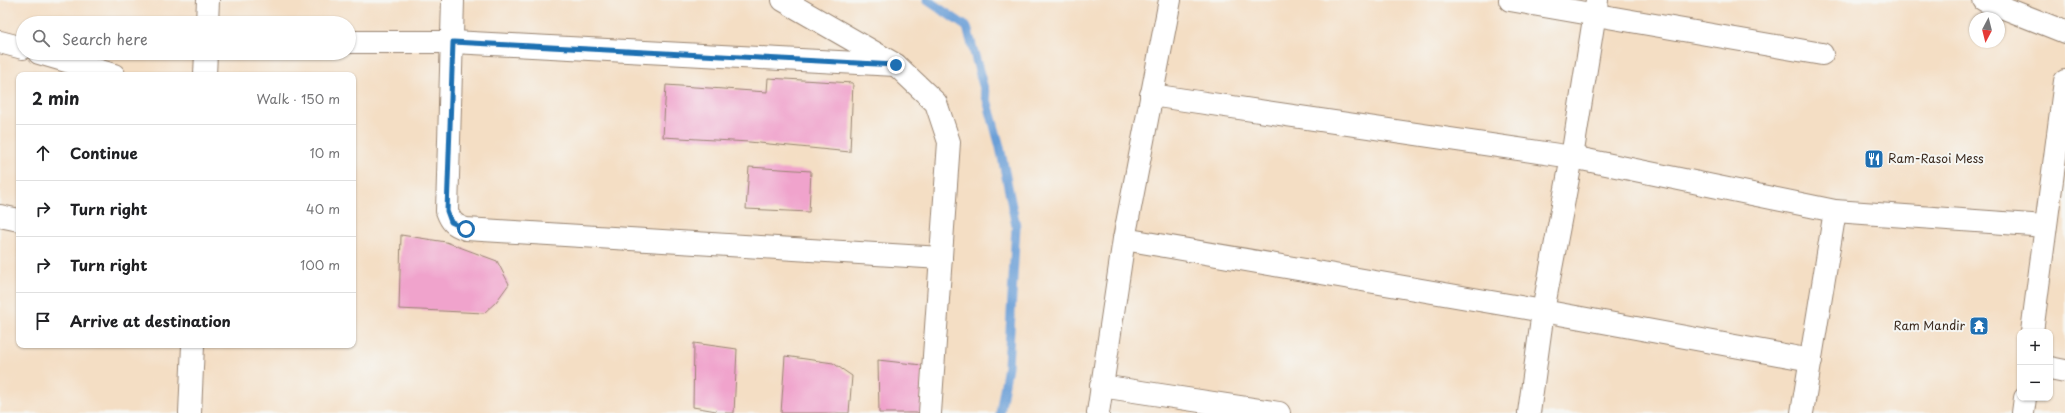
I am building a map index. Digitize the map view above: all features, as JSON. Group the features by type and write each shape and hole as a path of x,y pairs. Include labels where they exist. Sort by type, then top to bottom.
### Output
{"street":[{"path":"207,16 208,0"},
{"path":"453,0 447,211 451,222 456,226 466,229 940,258"},
{"path":"783,0 896,65 936,103 949,142 930,413"},
{"path":"1098,413 1124,239 1170,0"},
{"path":"1510,0 1596,7 1822,54"},
{"path":"1984,0 2065,32"},
{"path":"1529,413 1543,311 1572,157 1596,7"},
{"path":"0,42 16,46"},
{"path":"356,42 453,42 896,65"},
{"path":"63,60 104,72"},
{"path":"205,72 206,60"},
{"path":"2032,329 2065,81"},
{"path":"1151,95 1572,157 1835,211 2045,226"},
{"path":"1802,413 1835,211"},
{"path":"0,216 16,219"},
{"path":"1124,239 1543,311 1811,360"},
{"path":"190,413 193,348"},
{"path":"2053,369 2065,371"},
{"path":"1101,386 1234,409 1279,413"},
{"path":"2023,413 2025,401"}],"building":[{"path":"768,78 853,83 850,152 749,142 663,137 666,85 767,92"},
{"path":"749,167 811,171 809,212 746,209"},
{"path":"401,235 446,242 497,261 509,284 496,302 484,313 399,309"},
{"path":"694,343 737,349 734,413 716,413 716,411 693,407"},
{"path":"785,356 833,363 852,376 849,413 781,413"},
{"path":"878,360 922,365 922,413 879,413"}],"waterway":[{"path":"927,0 967,27 1000,147 1016,226 1008,366 1000,413"}],"place":[{"name":"Ram-Rasoi Mess","path":"1874,159"},
{"name":"Ram Mandir","path":"1979,326"}],"route":[{"path":"466,229 456,226 451,222 447,211 453,42 896,65"}]}
